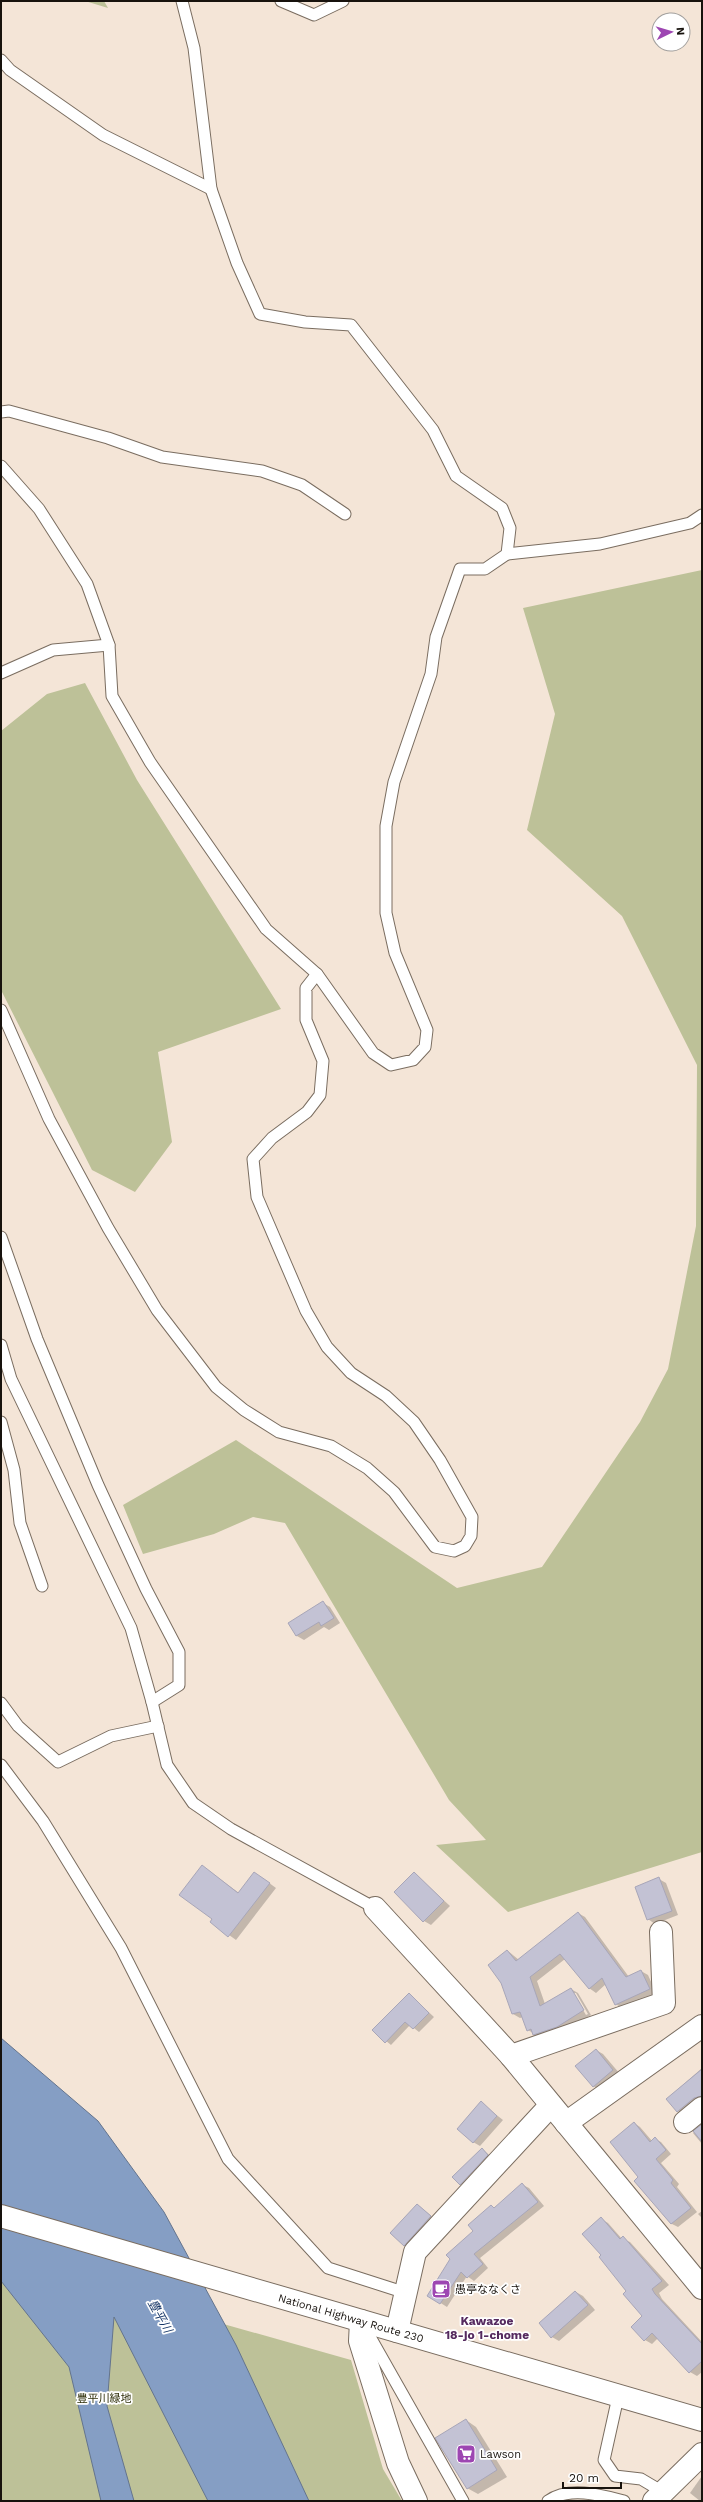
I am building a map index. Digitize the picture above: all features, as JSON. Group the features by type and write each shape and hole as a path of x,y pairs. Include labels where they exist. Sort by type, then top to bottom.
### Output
{"main road":[{"path":"375,1908 511,2056 702,2288"},
{"path":"511,2056 664,2003 661,1932"},
{"path":"566,2123 702,2026"},
{"path":"397,2331 415,2252 551,2105"},
{"path":"685,2122 702,2108"},
{"name":"National Highway Route 230","path":"1,2216 618,2397 702,2420"},
{"path":"360,2321 360,2341 398,2463 416,2501"},
{"path":"655,2499 702,2454"}],"lane":[{"path":"182,1 194,48 211,189 237,263 260,314 305,322 351,325 433,430 456,476 502,508 510,528 507,554"},
{"path":"281,1 314,14 343,1"},
{"path":"1,60 10,70 104,135 211,189"},
{"path":"1,412 9,411 108,438 162,457 262,470 302,485 345,514"},
{"path":"1,466 39,509 87,584 109,645 112,696 150,762 266,929 317,974 372,1053 391,1065 413,1060 425,1047 427,1030 395,953 386,913 386,826 394,782 431,674 436,637 460,569 485,569 507,554 600,544 690,523 702,515"},
{"path":"1,673 53,650 109,645"},
{"path":"1,1012 49,1119 108,1228 157,1310 216,1387 244,1410 279,1432 331,1446 367,1468 394,1492 435,1547 454,1551 465,1546 471,1536 472,1517 440,1460 414,1422 386,1396 351,1373 327,1347 306,1311 257,1197 253,1159 272,1138 307,1112 320,1095 323,1061 306,1020 306,988 317,974"},
{"path":"1,1237 36,1339 98,1485 146,1589 179,1652 179,1685 152,1702"},
{"path":"1,1345 11,1379 130,1628 152,1702 167,1764 193,1803 243,1836 375,1908"},
{"path":"1,1422 14,1470 20,1523 42,1586"},
{"path":"1,1703 18,1726 58,1762 111,1736 158,1726"},
{"path":"1,1765 42,1821 121,1948 228,2159 328,2268 406,2293"},
{"path":"360,2321 463,2501"},
{"path":"618,2397 604,2460 614,2476 641,2480 655,2499"},
{"path":"548,2501 557,2495 575,2493 624,2501"}],"green space":[{"path":"85,1 104,1 108,8"},
{"path":"702,570 702,1852 508,1912 436,1845 486,1840 449,1800 285,1523 253,1517 214,1534 143,1554 123,1505 236,1440 457,1588 542,1567 640,1422 668,1369 696,1226 697,1065 622,916 527,830 555,714 523,608"},
{"path":"85,683 137,780 281,1009 158,1052 172,1142 135,1192 92,1170 1,990 1,731 47,694"},
{"name":"豊平川緑地","path":"1,2261 351,2360 383,2469 402,2501 1,2501"}],"water":[{"name":"豊平川","path":"1,2038 98,2121 164,2212 236,2345 309,2501 208,2501 114,2317 107,2406 134,2501 101,2501 69,2367 1,2281"}],"building":[{"path":"323,1601 334,1618 321,1626 319,1622 296,1636 288,1623"},
{"path":"202,1865 238,1893 254,1872 270,1883 228,1937 210,1922 212,1919 179,1895"},
{"path":"414,1872 444,1901 423,1922 394,1892"},
{"path":"659,1877 672,1911 647,1920 635,1887"},
{"path":"578,1912 626,1977 641,1970 650,1989 615,2005 602,1978 589,1989 560,1954 530,1977 540,2006 571,1988 584,2010 557,2027 533,2035 531,2029 527,2031 520,2012 512,2014 501,1983 488,1965 507,1950 516,1961"},
{"path":"409,1993 429,2013 413,2029 405,2022 385,2043 372,2030"},
{"path":"596,2049 613,2070 593,2087 575,2066"},
{"path":"702,2069 702,2096 694,2098 677,2112 666,2099"},
{"path":"481,2101 497,2116 473,2143 457,2129"},
{"path":"634,2122 650,2142 655,2137 666,2150 656,2159 673,2180 671,2183 691,2208 671,2224 634,2181 638,2177 610,2142"},
{"path":"702,2124 702,2142 693,2131"},
{"path":"482,2148 488,2155 460,2185 452,2177"},
{"path":"522,2183 538,2202 474,2254 483,2264 467,2278 461,2272 440,2304 427,2296 450,2259 446,2255 473,2231 468,2225 491,2205 494,2208"},
{"path":"417,2204 431,2216 404,2246 390,2233"},
{"path":"601,2217 620,2239 623,2236 662,2281 652,2289 655,2294 702,2344 702,2361 689,2373 652,2333 644,2341 631,2327 642,2316 623,2294 626,2291 599,2257 601,2255 582,2234"},
{"path":"575,2291 588,2305 551,2338 539,2323"},
{"name":"Lawson","path":"466,2419 497,2470 467,2489 435,2438"}],"place":[{"name":"愚亭ななくさ","path":"441,2289"},
{"name":"Lawson","path":"466,2454"}],"district":[{"name":"Kawazoe 18-jo 1-chome","path":"487,2328"}]}
